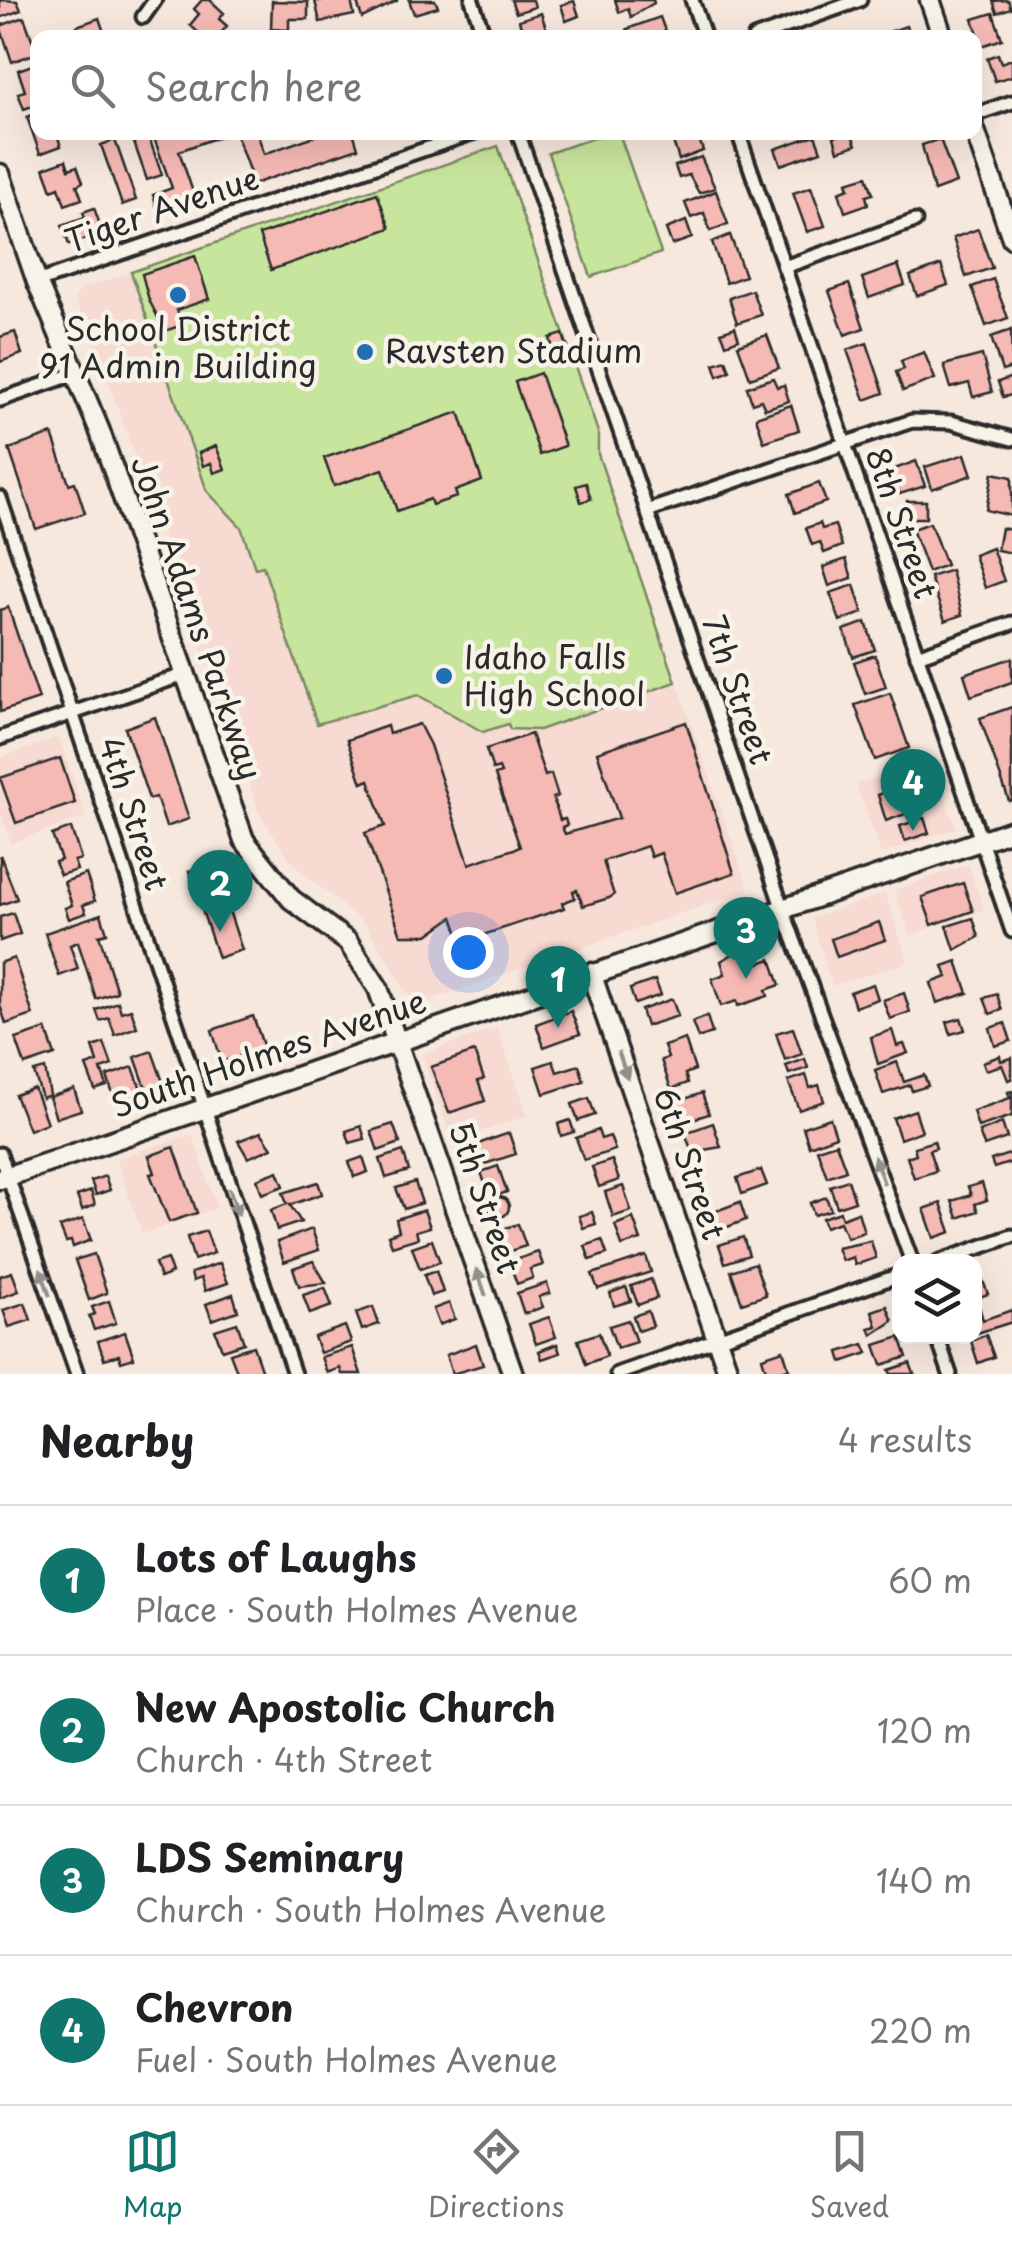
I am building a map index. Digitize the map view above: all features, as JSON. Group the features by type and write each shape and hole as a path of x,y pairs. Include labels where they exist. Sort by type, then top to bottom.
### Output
{"street":[{"path":"143,18 155,0"},
{"path":"472,0 482,30"},
{"path":"692,0 702,30"},
{"path":"776,30 860,0"},
{"path":"930,0 940,30"},
{"path":"982,113 1012,102"},
{"name":"Tiger Avenue","path":"37,282 452,140"},
{"name":"7th Street","path":"521,140 782,907 909,1254"},
{"name":"8th Street","path":"741,140 1012,931"},
{"path":"978,140 1012,238"},
{"name":"John Adams Parkway","path":"0,174 6,211 77,372 244,840 282,889 348,942 366,964 398,1041"},
{"path":"784,267 915,222"},
{"path":"0,400 77,372"},
{"path":"647,511 886,428 933,421 1012,439"},
{"name":"4th Street","path":"0,498 202,1110 294,1374"},
{"path":"917,656 1012,623"},
{"path":"0,738 183,675"},
{"name":"South Holmes Avenue","path":"4,1178 1012,830"},
{"name":"6th Street","path":"591,973 729,1374"},
{"name":"5th Street","path":"398,1041 512,1374"},
{"path":"0,1154 4,1178 77,1374"},
{"path":"961,1254 1012,1236"},
{"path":"616,1374 892,1278"},
{"path":"940,1344 950,1374"}],"shaded area":[{"name":"Idaho Falls High School","path":"498,146 598,432 598,454 749,890 415,1005 367,926 294,865 260,815 103,366 74,298 82,289"},
{"path":"59,737 86,817 11,843 0,811 0,758"},
{"path":"931,758 956,828 881,854 856,784"},
{"path":"968,864 984,910 910,935 894,890"},
{"path":"885,893 908,962 832,986 812,918"},
{"path":"497,1028 528,1115 452,1142 422,1054"},
{"path":"192,1134 217,1208 142,1234 116,1159"}],"green space":[{"path":"588,140 621,140 661,253 591,277 548,153"},
{"name":"Ravsten Stadium","path":"498,146 598,432 598,454 676,682 539,730 510,729 508,724 483,732 418,695 317,724 263,566 255,568 241,527 207,491 131,272"}],"building":[{"path":"0,0 17,1 21,10 0,18"},
{"path":"202,0 210,0 224,13 219,19 227,26 224,30 195,30 190,25 199,14 194,9"},
{"path":"351,0 354,15 320,22 315,1"},
{"path":"356,0 397,0 397,1 362,18"},
{"path":"409,0 435,0 438,7 414,14"},
{"path":"511,0 533,0 535,7 516,13"},
{"path":"615,0 654,3 631,17 628,9 619,12"},
{"path":"1008,0 1011,8 997,13 993,1"},
{"path":"272,1 308,2 308,19 289,19 289,30 271,29"},
{"path":"574,1 579,16 566,21 561,5"},
{"path":"541,13 547,30 522,30 519,20"},
{"path":"993,13 1002,39 982,46 982,30 977,30 973,19"},
{"path":"24,17 30,34 30,56 12,62 0,26"},
{"path":"660,17 665,30 627,30"},
{"path":"99,18 103,30 78,30 77,26"},
{"path":"998,54 1001,63 1012,59 1012,76 995,81 987,58"},
{"path":"30,66 30,107 24,109 18,93 25,91 18,70"},
{"path":"35,140 59,140 61,146 40,154"},
{"path":"115,140 136,200 122,205 101,145"},
{"path":"133,140 150,140 162,175 147,180"},
{"path":"155,140 210,140 179,151 196,201 159,214 153,195 172,188"},
{"path":"238,140 260,140 264,154 303,140 356,140 358,148 254,184"},
{"path":"673,140 700,140 703,151 679,160"},
{"path":"801,140 817,140 821,151 781,165 775,149"},
{"path":"835,140 854,140 856,145 838,151"},
{"path":"940,140 956,183 934,191 922,145"},
{"path":"701,157 715,188 699,193 689,175 679,178 675,166"},
{"path":"66,160 69,169 77,166 83,182 77,185 82,199 65,205 59,187 52,190 44,168"},
{"path":"867,176 873,194 866,196 868,204 845,212 839,192 849,188 847,182"},
{"path":"811,187 825,226 807,232 793,193"},
{"path":"716,191 728,224 710,231 704,213 691,218 685,203"},
{"path":"377,193 390,228 271,270 259,235"},
{"path":"94,208 103,233 69,245 62,225 85,217 83,212"},
{"path":"686,221 692,238 672,245 666,229"},
{"path":"978,229 992,268 966,277 953,238"},
{"path":"730,235 745,276 726,283 712,242"},
{"name":"School District 91 Admin Building","path":"195,256 209,299 177,310 182,325 165,331 149,300 142,274"},
{"path":"898,265 905,285 869,298 862,278"},
{"path":"941,265 948,285 917,296 910,276"},
{"path":"993,279 1008,318 986,326 972,287"},
{"path":"849,284 864,328 845,335 829,291"},
{"path":"752,290 761,315 737,323 729,298"},
{"path":"735,327 739,339 726,344 721,332"},
{"path":"1011,330 1012,368 1002,371 991,337"},
{"path":"15,332 22,354 0,362 0,337"},
{"path":"563,334 567,348 554,352 550,338"},
{"path":"767,335 779,368 750,378 738,345"},
{"path":"867,343 884,393 865,400 847,350"},
{"path":"924,352 935,379 903,391 896,372 904,369 901,361"},
{"path":"982,355 992,392 973,397 969,383 951,388 944,365"},
{"path":"726,360 730,371 718,376 714,364"},
{"path":"540,373 565,446 540,455 515,382"},
{"path":"1012,377 1012,395 1003,397 998,382"},
{"path":"773,378 777,387 784,385 789,401 765,409 761,400 752,403 747,387"},
{"path":"791,405 799,430 764,442 756,417"},
{"path":"459,412 482,481 455,491 457,497 432,505 430,499 397,511 383,469 334,486 324,458"},
{"path":"52,434 69,484 75,482 85,513 36,529 9,449"},
{"path":"216,446 225,469 214,473 211,463 203,466 199,453"},
{"path":"965,454 972,475 932,489 925,467"},
{"path":"916,461 925,486 900,494 892,470"},
{"path":"993,473 1012,477 1012,516 986,510"},
{"path":"586,483 591,499 581,502 576,486"},
{"path":"819,483 826,502 795,513 789,494"},
{"path":"907,501 926,501 926,518 907,518"},
{"path":"820,523 822,529 835,525 842,546 824,553 820,542 812,545 806,528"},
{"path":"930,523 946,565 928,572 912,529"},
{"path":"1001,528 1012,530 1012,553 997,550"},
{"path":"992,548 1004,581 985,588 974,555"},
{"path":"846,559 852,578 829,586 823,567"},
{"path":"951,570 962,615 945,621 930,577"},
{"path":"854,585 863,613 840,621 830,593"},
{"path":"8,607 39,699 0,712 0,610"},
{"path":"866,622 875,650 853,657 844,630"},
{"path":"875,655 886,687 865,694 854,662"},
{"path":"1012,658 1012,682 971,696 964,674"},
{"path":"890,693 909,748 875,760 855,705"},
{"path":"1012,707 1012,800 1009,801 980,718"},
{"path":"155,717 189,819 166,827 156,797 149,799 125,728"},
{"path":"686,722 734,873 675,893 661,853 651,857 647,846 603,861 614,895 609,898 583,906 577,890 573,891 575,898 562,903 564,908 474,938 472,933 460,937 453,917 428,935 401,935 365,833 385,826 369,780 362,783 347,740 387,726 389,734 419,724 430,745 469,864 520,847 495,775 501,773 499,768 493,770 486,749 531,734 545,776 551,774 558,796 553,798 560,820 565,819 567,825 562,827 565,834 619,818 597,752"},
{"path":"60,758 75,803 16,823 0,778"},
{"path":"904,783 914,811 886,821 878,795"},
{"path":"924,818 929,833 905,841 900,826"},
{"path":"71,828 81,859 74,861 77,870 60,875 55,862 61,860 52,835"},
{"path":"0,855 17,899 0,905"},
{"path":"213,862 242,950 218,958 189,871"},
{"path":"86,874 95,901 83,905 86,913 69,919 65,908 72,905 64,882"},
{"path":"963,883 973,911 932,925 922,897"},
{"path":"13,913 20,934 0,941 0,917"},
{"path":"101,914 107,933 99,935 117,992 96,999 78,942 70,945 78,969 59,976 45,933"},
{"path":"973,918 979,937 955,950 947,926"},
{"path":"879,922 885,940 837,957 831,939"},
{"path":"741,949 752,949 757,964 771,959 780,985 766,990 768,996 738,1006 737,1001 721,1006 712,979 725,974 721,961"},
{"path":"14,958 33,1015 6,1024 0,1005 0,963"},
{"path":"957,961 968,993 937,1003 931,983 947,977 943,966"},
{"path":"655,980 661,995 635,1004 630,989"},
{"path":"873,984 878,999 855,1007 850,992"},
{"path":"904,993 910,1012 890,1019 883,1000"},
{"path":"997,994 1002,1010 990,1014 984,998"},
{"path":"672,999 678,1016 646,1026 641,1010"},
{"path":"118,1002 121,1012 131,1009 137,1027 115,1035 109,1018 100,1021 96,1010"},
{"path":"571,1011 580,1034 544,1047 536,1024"},
{"path":"253,1016 264,1048 222,1062 212,1030"},
{"path":"707,1016 712,1033 698,1038 692,1022"},
{"path":"961,1018 965,1030 951,1034 947,1022"},
{"path":"1005,1023 1011,1041 995,1046 990,1028"},
{"path":"793,1028 802,1054 785,1060 776,1033"},
{"path":"46,1029 55,1055 25,1065 16,1039"},
{"path":"892,1030 897,1046 904,1044 908,1053 878,1064 871,1037"},
{"path":"685,1039 695,1070 685,1074 688,1083 671,1089 661,1060 668,1058 664,1046"},
{"path":"104,1043 112,1065 101,1069 107,1086 95,1090 86,1066 98,1062 93,1047"},
{"path":"152,1051 164,1085 147,1091 135,1057"},
{"path":"474,1052 484,1079 478,1081 485,1101 449,1113 431,1067"},
{"path":"1000,1056 1001,1061 1012,1058 1012,1079 1008,1080 1002,1065 986,1070 983,1062"},
{"path":"805,1059 808,1068 789,1074 786,1066"},
{"path":"553,1061 557,1072 579,1065 584,1081 544,1094 535,1067"},
{"path":"897,1062 904,1082 924,1075 928,1086 912,1091 910,1085 883,1094 875,1070"},
{"path":"133,1067 142,1092 115,1101 107,1076"},
{"path":"45,1069 50,1095 42,1098 34,1072"},
{"path":"806,1075 810,1088 819,1085 824,1101 799,1110 788,1081"},
{"path":"34,1088 47,1123 29,1130 15,1095"},
{"path":"74,1089 81,1110 56,1118 49,1097"},
{"path":"1012,1091 1012,1116 978,1127 973,1111 1010,1098 1008,1092"},
{"path":"702,1093 709,1114 680,1123 673,1103"},
{"path":"589,1098 595,1115 578,1121 572,1104"},
{"path":"915,1110 922,1131 900,1139 893,1118"},
{"path":"830,1118 836,1136 809,1146 803,1127"},
{"path":"570,1120 574,1132 561,1136 558,1124"},
{"path":"713,1123 721,1147 692,1152 685,1133"},
{"path":"1002,1123 1007,1138 984,1146 979,1132"},
{"path":"393,1124 400,1143 378,1151 371,1131"},
{"path":"361,1126 365,1139 350,1143 346,1131"},
{"path":"598,1130 601,1139 610,1136 615,1150 584,1160 576,1138"},
{"path":"261,1132 272,1148 248,1158 238,1141"},
{"path":"509,1133 516,1154 482,1165 475,1145"},
{"path":"934,1141 936,1148 929,1150 936,1171 914,1178 907,1157 916,1154 914,1147"},
{"path":"836,1143 846,1170 827,1177 817,1149"},
{"path":"174,1147 197,1213 169,1222 150,1174 155,1173 149,1156"},
{"path":"403,1151 409,1171 386,1178 380,1159"},
{"path":"1012,1153 1012,1162 994,1168 991,1160"},
{"path":"363,1157 368,1172 354,1177 349,1162"},
{"path":"612,1160 619,1180 599,1187 592,1167"},
{"path":"498,1166 507,1192 490,1198 481,1172"},
{"path":"761,1170 767,1185 742,1194 737,1178"},
{"path":"278,1171 284,1186 262,1194 257,1179"},
{"path":"105,1176 110,1190 96,1195 91,1181"},
{"path":"848,1180 855,1201 837,1207 830,1186"},
{"path":"318,1182 322,1194 290,1205 301,1222 277,1230 271,1210 287,1204 283,1193"},
{"path":"415,1182 422,1203 404,1209 396,1188"},
{"path":"982,1183 987,1200 975,1204 978,1211 958,1218 952,1201 971,1195 968,1187"},
{"path":"623,1186 631,1211 613,1217 605,1192"},
{"path":"91,1191 95,1205 82,1210 77,1196"},
{"path":"495,1197 503,1197 509,1207 503,1217 495,1217 489,1211 489,1203"},
{"path":"826,1197 831,1210 814,1215 810,1203"},
{"path":"740,1202 746,1220 714,1232 708,1214"},
{"path":"941,1203 951,1232 934,1238 924,1209"},
{"path":"424,1210 430,1227 416,1231 418,1238 392,1246 388,1235 399,1231 396,1219"},
{"path":"592,1212 596,1224 583,1228 579,1216"},
{"path":"840,1212 842,1218 858,1212 864,1232 847,1238 840,1222 825,1227 822,1218"},
{"path":"633,1218 641,1240 622,1246 615,1225"},
{"path":"83,1219 91,1240 73,1247 71,1241 66,1242 60,1227"},
{"path":"518,1224 526,1246 507,1252 499,1230"},
{"path":"312,1229 319,1250 284,1262 277,1242"},
{"path":"206,1231 214,1253 194,1260 187,1237"},
{"path":"743,1237 749,1255 725,1263 719,1245"},
{"path":"432,1240 440,1262 420,1269 412,1247"},
{"path":"602,1240 607,1254 590,1260 585,1246"},
{"path":"871,1241 876,1258 855,1265 853,1257 842,1261 837,1248"},
{"path":"538,1252 543,1265 530,1269 533,1278 517,1284 509,1262"},
{"path":"94,1254 107,1293 89,1300 75,1260"},
{"path":"646,1256 651,1272 598,1289 592,1274"},
{"path":"167,1259 172,1273 160,1278 155,1263"},
{"path":"313,1261 326,1283 299,1286 293,1268"},
{"path":"220,1263 228,1283 205,1291 201,1278 193,1281 191,1273"},
{"path":"755,1263 766,1295 742,1303 731,1271"},
{"path":"436,1271 443,1292 431,1296 424,1275"},
{"path":"12,1272 19,1291 0,1298 0,1276"},
{"path":"651,1279 657,1298 638,1305 631,1286"},
{"path":"547,1283 550,1293 539,1297 543,1307 524,1314 517,1293"},
{"path":"626,1287 631,1301 614,1306 610,1293"},
{"path":"325,1288 332,1306 310,1314 303,1295"},
{"path":"233,1294 238,1311 212,1320 206,1304"},
{"path":"109,1301 116,1323 94,1330 89,1316 95,1314 92,1307"},
{"path":"25,1303 31,1320 9,1327 3,1310"},
{"path":"449,1303 455,1319 439,1325 433,1309"},
{"path":"887,1306 892,1322 872,1335 869,1328 877,1326 872,1311"},
{"path":"373,1307 379,1324 362,1330 356,1313"},
{"path":"1012,1310 1012,1322 982,1331 982,1316 983,1320"},
{"path":"648,1311 653,1326 638,1331 633,1316"},
{"path":"549,1317 556,1337 536,1344 529,1324"},
{"path":"628,1320 636,1342 617,1348 609,1326"},
{"path":"237,1323 244,1343 222,1350 215,1330"},
{"path":"345,1326 351,1342 320,1353 314,1337"},
{"path":"125,1332 134,1358 121,1362 119,1355 104,1359 98,1341"},
{"path":"599,1333 607,1356 586,1364 578,1340"},
{"path":"986,1335 994,1357 978,1363 972,1344 982,1344 982,1337"},
{"path":"892,1340 892,1344 902,1344 907,1357 882,1365 875,1345"},
{"path":"476,1344 483,1365 452,1374 446,1355"},
{"path":"557,1344 560,1353 542,1359 539,1351"},
{"path":"864,1344 868,1353 842,1362 839,1352"},
{"path":"253,1346 262,1372 238,1374 230,1353"},
{"path":"352,1347 361,1374 342,1374 340,1368 327,1373 321,1357"},
{"path":"783,1350 789,1369 767,1374 762,1357"},
{"path":"910,1363 914,1374 891,1374 889,1370"}],"place":[{"name":"School District 91 Admin Building","path":"178,295"},
{"name":"Ravsten Stadium","path":"365,352"},
{"name":"Idaho Falls High School","path":"444,676"},
{"name":"Chevron","path":"913,831"},
{"name":"New Apostolic Church","path":"220,932"},
{"name":"LDS Seminary","path":"746,979"},
{"name":"Lots of Laughs","path":"558,1028"}]}
